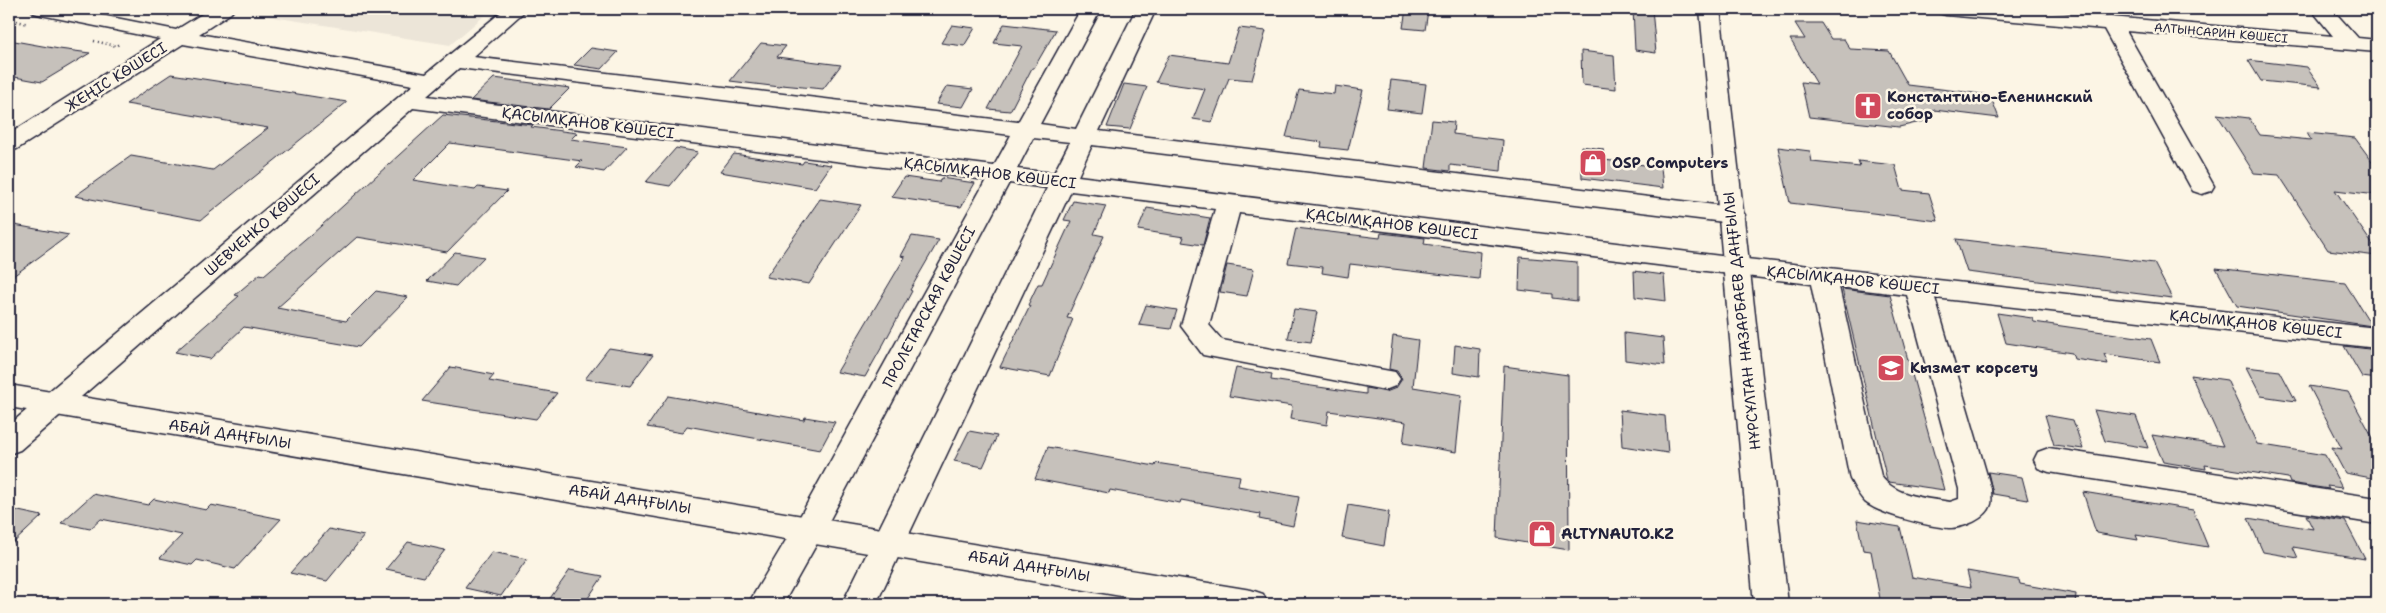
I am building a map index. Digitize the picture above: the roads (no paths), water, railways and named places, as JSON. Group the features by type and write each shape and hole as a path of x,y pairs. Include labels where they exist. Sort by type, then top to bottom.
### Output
{"street":[{"path":"40,9 180,37 430,81"},
{"name":"ЖЕҢІС КӨШЕСІ","path":"9,144 224,9"},
{"name":"ШЕВЧЕНКО КӨШЕСІ","path":"9,442 430,81 517,9"},
{"name":"ПРОЛЕТАРСКАЯ КӨШЕСІ","path":"765,604 809,529 1091,9"},
{"path":"859,604 1146,9"},
{"name":"НҰРСҰЛТАН НАЗАРБАЕВ ДАҢҒЫЛЫ","path":"1710,9 1738,267 1771,604"},
{"name":"АЛТЫНСАРИН КӨШЕСІ","path":"1946,9 2377,46"},
{"path":"2321,9 2353,45"},
{"path":"2111,23 2202,186"},
{"path":"454,61 1732,215"},
{"name":"ҚАСЫМҚАНОВ КӨШЕСІ","path":"408,100 1738,267 2377,338"},
{"path":"1229,203 1195,326 1213,348 1385,379"},
{"path":"1823,277 1866,479 1876,493 1898,505 1950,515 1966,511 1975,504 1975,489 1918,287"},
{"name":"АБАЙ ДАҢҒЫЛЫ","path":"9,396 53,405 890,542 1251,604"},
{"path":"2049,460 2377,511"}],"place":[{"name":"Константино-Еленинский собор","path":"1868,106"},
{"name":"OSP Computers","path":"1593,163"},
{"name":"Кызмет корсету","path":"1891,368"},
{"name":"ALTYNAUTO.KZ","path":"1542,534"}]}
